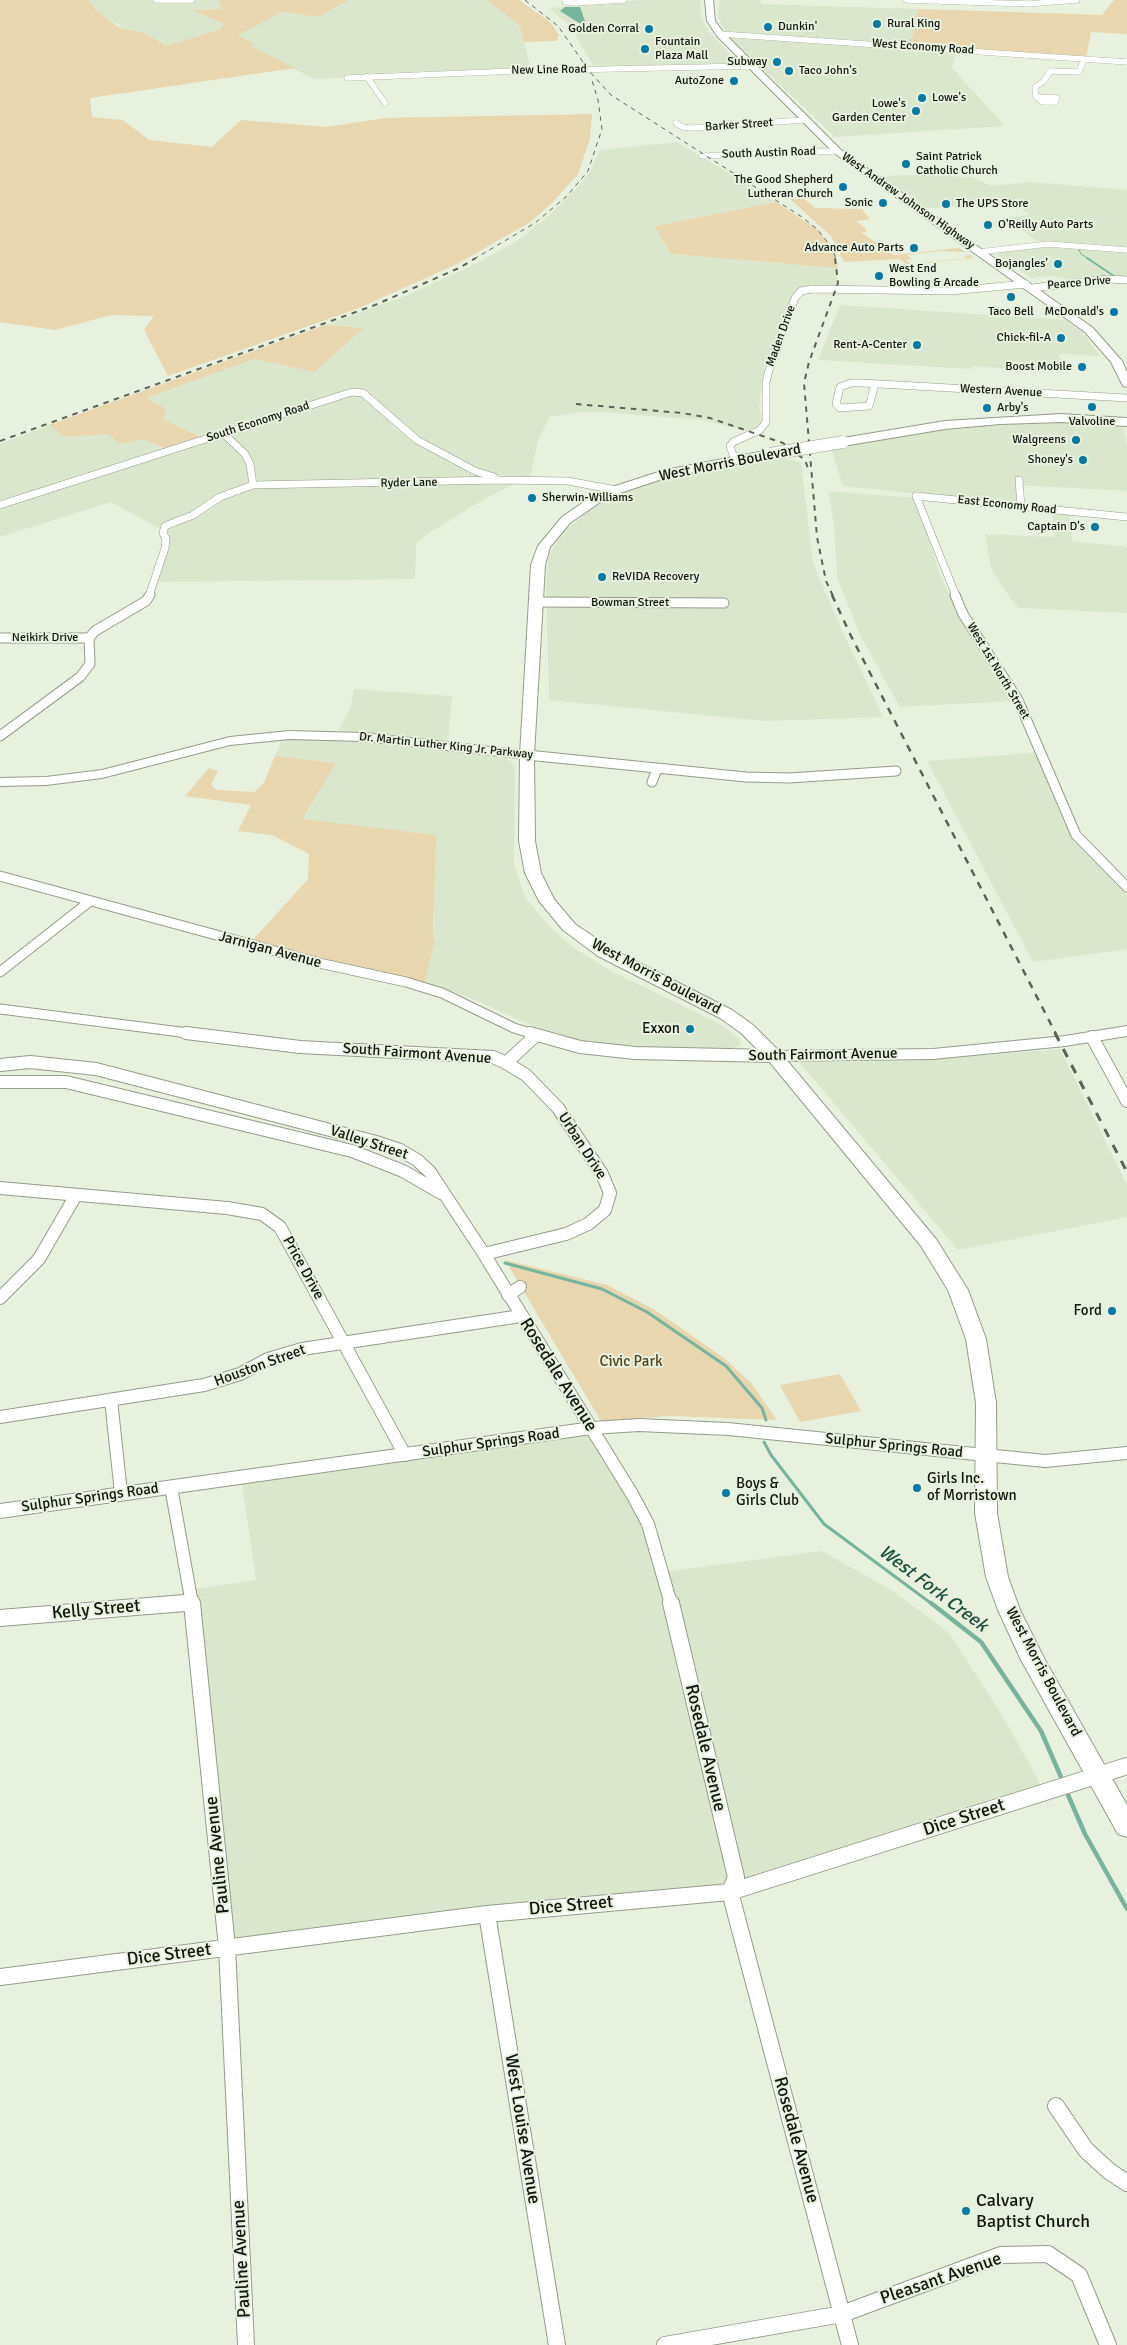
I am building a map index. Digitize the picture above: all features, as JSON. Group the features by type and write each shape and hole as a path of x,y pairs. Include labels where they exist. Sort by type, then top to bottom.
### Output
{"main road":[{"name":"West Andrew Johnson Highway","path":"710,0 711,21 720,34 837,151 1029,286 1102,342 1116,361 1127,384"},
{"path":"1087,420 1111,416 1127,408"},
{"name":"West Morris Boulevard","path":"1127,422 1000,420 945,425 740,459 665,474 616,490 574,513 552,534 540,554 527,755 527,841 533,873 547,901 568,927 604,952 726,1014 747,1029 774,1056 929,1243 958,1290 976,1339 986,1404 986,1513 997,1577 1029,1652 1127,1827"}],"street":[{"path":"156,0 192,0"},
{"path":"565,0 565,2 575,3 624,0"},
{"path":"906,0 1028,4 1076,0"},
{"name":"West Economy Road","path":"720,34 1127,62"},
{"path":"1036,97 1034,93 1035,88 1044,82 1049,71 1079,72 1084,59"},
{"name":"New Line Road","path":"346,78 516,71 752,66"},
{"path":"367,77 385,103"},
{"name":"Barker Street","path":"676,123 682,128 692,128 804,120"},
{"name":"South Austin Road","path":"702,156 837,151"},
{"path":"979,252 1048,244 1127,250"},
{"name":"Pearce Drive","path":"812,288 952,291 1107,279 1127,280"},
{"name":"Maden Drive","path":"740,459 731,451 730,446 733,442 760,430 766,422 766,382 770,362 795,298 801,291 812,288"},
{"name":"Western Avenue","path":"875,384 869,406 866,408 840,408 836,404 840,387 843,385 875,384 1127,398"},
{"name":"South Economy Road","path":"0,505 352,392 358,392 417,440 498,480"},
{"path":"224,434 245,454 250,464 253,485"},
{"name":"Ryder Lane","path":"89,638 104,624 133,610 146,601 154,589 165,548 164,526 193,515 220,497 236,493 253,485 498,480 568,481 616,490"},
{"path":"1019,480 1020,507"},
{"name":"East Economy Road","path":"916,496 1127,517"},
{"name":"West 1st North Street","path":"916,496 963,614 1018,700 1076,835 1127,887"},
{"name":"Bowman Street","path":"536,602 724,603"},
{"name":"Neikirk Drive","path":"0,638 89,638"},
{"path":"0,736 80,677 90,664 89,638"},
{"name":"Dr. Martin Luther King Jr. Parkway","path":"0,782 46,781 102,774 230,741 289,734 364,736 657,769 774,777 896,771"},
{"path":"652,782 657,769"},
{"name":"Jarnigan Avenue","path":"0,876 319,963 406,982 442,993 514,1028 535,1036"},
{"path":"0,972 90,902"},
{"name":"South Fairmont Avenue","path":"0,1009 300,1047 468,1055 493,1057 506,1063 535,1036 580,1047 635,1053 774,1056 933,1054 1092,1037 1127,1031"},
{"path":"1092,1037 1127,1101"},
{"name":"Valley Street","path":"0,1065 30,1062 96,1069 376,1142 400,1150 417,1160 430,1172 445,1196"},
{"name":"Urban Drive","path":"484,1254 566,1234 588,1224 605,1210 610,1193 602,1174 558,1108 526,1075 506,1063"},
{"name":"Valley Street","path":"0,1082 66,1082 93,1087 352,1151 403,1171 445,1196"},
{"name":"Price Drive","path":"0,1188 227,1208 262,1214 280,1227 405,1455"},
{"path":"0,1298 39,1259 76,1196"},
{"name":"Rosedale Avenue","path":"445,1196 484,1254 514,1291 521,1316 592,1428 648,1524 670,1598 736,1877 730,1892 850,2345"},
{"name":"Houston Street","path":"0,1417 204,1385 240,1374 268,1359 294,1351 521,1316"},
{"path":"111,1400 121,1493"},
{"name":"Sulphur Springs Road","path":"0,1511 592,1428 639,1425 691,1426 985,1455"},
{"path":"985,1455 1045,1461 1127,1453"},
{"name":"Pauline Avenue","path":"171,1487 192,1602 227,1947 246,2345"},
{"name":"Kelly Street","path":"0,1618 192,1602"},
{"name":"Dice Street","path":"0,1977 487,1914 730,1892 1127,1766"},
{"name":"West Louise Avenue","path":"487,1914 557,2345"},
{"path":"1056,2106 1086,2150 1109,2171 1127,2183"},
{"name":"Pleasant Avenue","path":"665,2345 842,2314 1001,2255 1048,2254 1080,2275 1108,2345"}],"shaded area":[{"path":"88,0 219,0 222,9 194,10 224,24 221,29 166,46 145,33 120,28 120,25 102,16"},
{"path":"349,0 487,0 520,26 531,70 314,79 249,46 237,35 282,12 319,17"},
{"path":"640,0 700,0 701,16 709,32 742,67 600,68 593,65 570,26 549,8"},
{"path":"720,0 760,0 762,4 918,9 913,36 957,50 952,68 1005,126 835,137 726,34 718,16"},
{"path":"565,7 580,7 586,24 579,23 560,11"},
{"path":"677,142 776,202 654,226 671,254 838,268 836,289 801,291 773,355 766,355 759,407 762,419 756,427 746,431 703,420 600,412 580,412 549,417 538,441 530,476 488,497 427,534 416,544 415,579 159,582 157,576 166,543 160,538 162,530 111,502 0,537 0,444 49,425 65,437 108,434 120,444 143,439 166,449 202,437 162,419 146,398 254,359 314,372 363,328 325,325 405,296 471,266 514,243 545,219 573,192 590,172 600,150"},
{"path":"901,175 971,177 992,186 1029,182 1127,190 1127,250 1040,243 1004,218 1030,215 1017,205 924,208 880,177"},
{"path":"1050,245 1127,252 1127,280 1081,282 1052,276 1031,278 993,252"},
{"path":"840,305 1065,320 1082,332 1100,356 1058,354 1069,373 973,366 972,369 818,360"},
{"path":"996,423 1118,424 1123,427 1127,446 1127,491 1017,485 1020,505 843,486 832,452 833,448 938,430"},
{"path":"777,457 801,462 813,563 883,717 765,721 549,700 546,582 549,556 561,534 592,508 638,486 700,470"},
{"path":"828,491 916,498 940,575 964,624 1012,701 900,707 861,637 837,577 834,523"},
{"path":"1052,512 1070,514 1072,541 1127,547 1127,613 1019,608 1008,595 991,569 985,534 1054,537"},
{"path":"354,689 452,696 448,742 338,730 350,709"},
{"path":"338,738 451,750 508,759 513,764 515,771 514,864 525,897 549,926 571,946 611,971 720,1024 741,1040 740,1046 722,1050 624,1047 575,1039 531,1025 473,999 425,982 434,944 433,891 301,819 336,763 275,756 282,739"},
{"path":"1042,752 1076,835 1127,887 1127,949 1033,962 927,761"},
{"path":"1060,1049 1127,1185 1127,1217 958,1250 799,1062 912,1061"},
{"path":"592,1428 632,1494 662,1572 822,1551 891,1590 943,1628 951,1636 1002,1715 1039,1781 1038,1795 730,1892 227,1947 190,1590 256,1580 241,1477"}],"green space":[{"path":"0,0 88,0 98,12 120,28 145,33 166,46 221,29 224,24 192,10 222,9 219,0 349,0 319,17 282,12 238,35 255,45 250,46 295,68 90,98 92,117 123,120 149,140 212,147 241,120 326,127 386,118 592,114 590,139 578,174 552,203 529,223 457,264 359,308 168,376 144,330 154,316 111,315 55,330 0,322"},
{"path":"487,0 519,0 550,22 559,35 556,41 524,42 520,26"},
{"path":"1114,0 1127,0 1127,34 1091,32 1086,59 906,46 913,36 918,9 1102,15"},
{"path":"790,199 804,199 815,208 862,209 870,219 856,221 866,229 866,232 861,232 893,255 959,248 965,252 940,251 907,255 912,259 906,260 911,264 967,258 964,256 970,255 973,258 908,265 899,259 844,262 831,236"},
{"path":"776,202 817,229 833,249 838,268 671,254 654,226"},
{"path":"325,325 364,328 314,372 254,359 146,398 166,409 163,419 203,438 166,449 143,439 120,444 108,434 65,437 49,425"},
{"path":"275,756 336,763 302,819 436,835 434,944 425,982 320,959 252,941 308,879 309,854 272,835 238,831 251,805 185,796 209,768 218,771 211,784 216,790 254,792 264,783"},
{"name":"Civic Park","path":"505,1260 607,1285 655,1310 724,1358 751,1383 777,1420 669,1416 601,1421"},
{"path":"840,1374 861,1411 800,1422 780,1385"}],"waterway":[{"path":"1078,248 1081,254 1089,259"},
{"path":"1087,258 1114,276"},
{"name":"West Fork Creek","path":"505,1263 602,1289 647,1312 726,1366 762,1408 766,1420"},
{"name":"West Fork Creek","path":"764,1442 771,1455 824,1524 932,1604"},
{"name":"West Fork Creek","path":"931,1603 981,1642 1041,1731 1061,1777"},
{"name":"West Fork Creek","path":"1068,1795 1085,1834 1127,1909"}],"railway":[{"path":"525,0 558,26 590,72 611,95 802,217 817,229 833,249 836,259"},
{"path":"474,259 535,223 567,196 588,171 602,129 598,100 591,77"},
{"path":"0,441 375,305 459,268 476,258"},
{"path":"833,596 826,581 817,537 804,383 809,362 838,283 835,258"},
{"path":"576,404 682,413 710,418 783,443 805,460 809,471"},
{"path":"832,595 851,636 1056,1034"},
{"path":"1055,1033 1127,1172"}],"place":[{"name":"Rural King","path":"877,24"},
{"name":"Dunkin'","path":"768,27"},
{"name":"Golden Corral","path":"649,29"},
{"name":"Fountain Plaza Mall","path":"645,49"},
{"name":"Subway","path":"777,62"},
{"name":"Taco John's","path":"789,71"},
{"name":"AutoZone","path":"734,81"},
{"name":"Lowe's","path":"922,98"},
{"name":"Lowe's Garden Center","path":"916,111"},
{"name":"Saint Patrick Catholic Church","path":"906,164"},
{"name":"The Good Shepherd Lutheran Church","path":"843,187"},
{"name":"Sonic","path":"883,203"},
{"name":"The UPS Store","path":"946,204"},
{"name":"O'Reilly Auto Parts","path":"988,225"},
{"name":"Advance Auto Parts","path":"914,248"},
{"name":"Bojangles'","path":"1058,264"},
{"name":"West End Bowling & Arcade","path":"879,276"},
{"name":"Taco Bell","path":"1011,297"},
{"name":"McDonald's","path":"1114,312"},
{"name":"Chick-fil-A","path":"1061,338"},
{"name":"Rent-A-Center","path":"917,345"},
{"name":"Boost Mobile","path":"1082,367"},
{"name":"Valvoline","path":"1092,407"},
{"name":"Arby's","path":"987,408"},
{"name":"Walgreens","path":"1076,440"},
{"name":"Shoney's","path":"1083,460"},
{"name":"Sherwin-Williams","path":"532,498"},
{"name":"Captain D's","path":"1095,527"},
{"name":"ReVIDA Recovery","path":"602,577"},
{"name":"Exxon","path":"690,1029"},
{"name":"Ford","path":"1112,1311"},
{"name":"Girls Inc. of Morristown","path":"917,1488"},
{"name":"Boys & Girls Club","path":"726,1493"},
{"name":"Calvary Baptist Church","path":"966,2211"}]}
